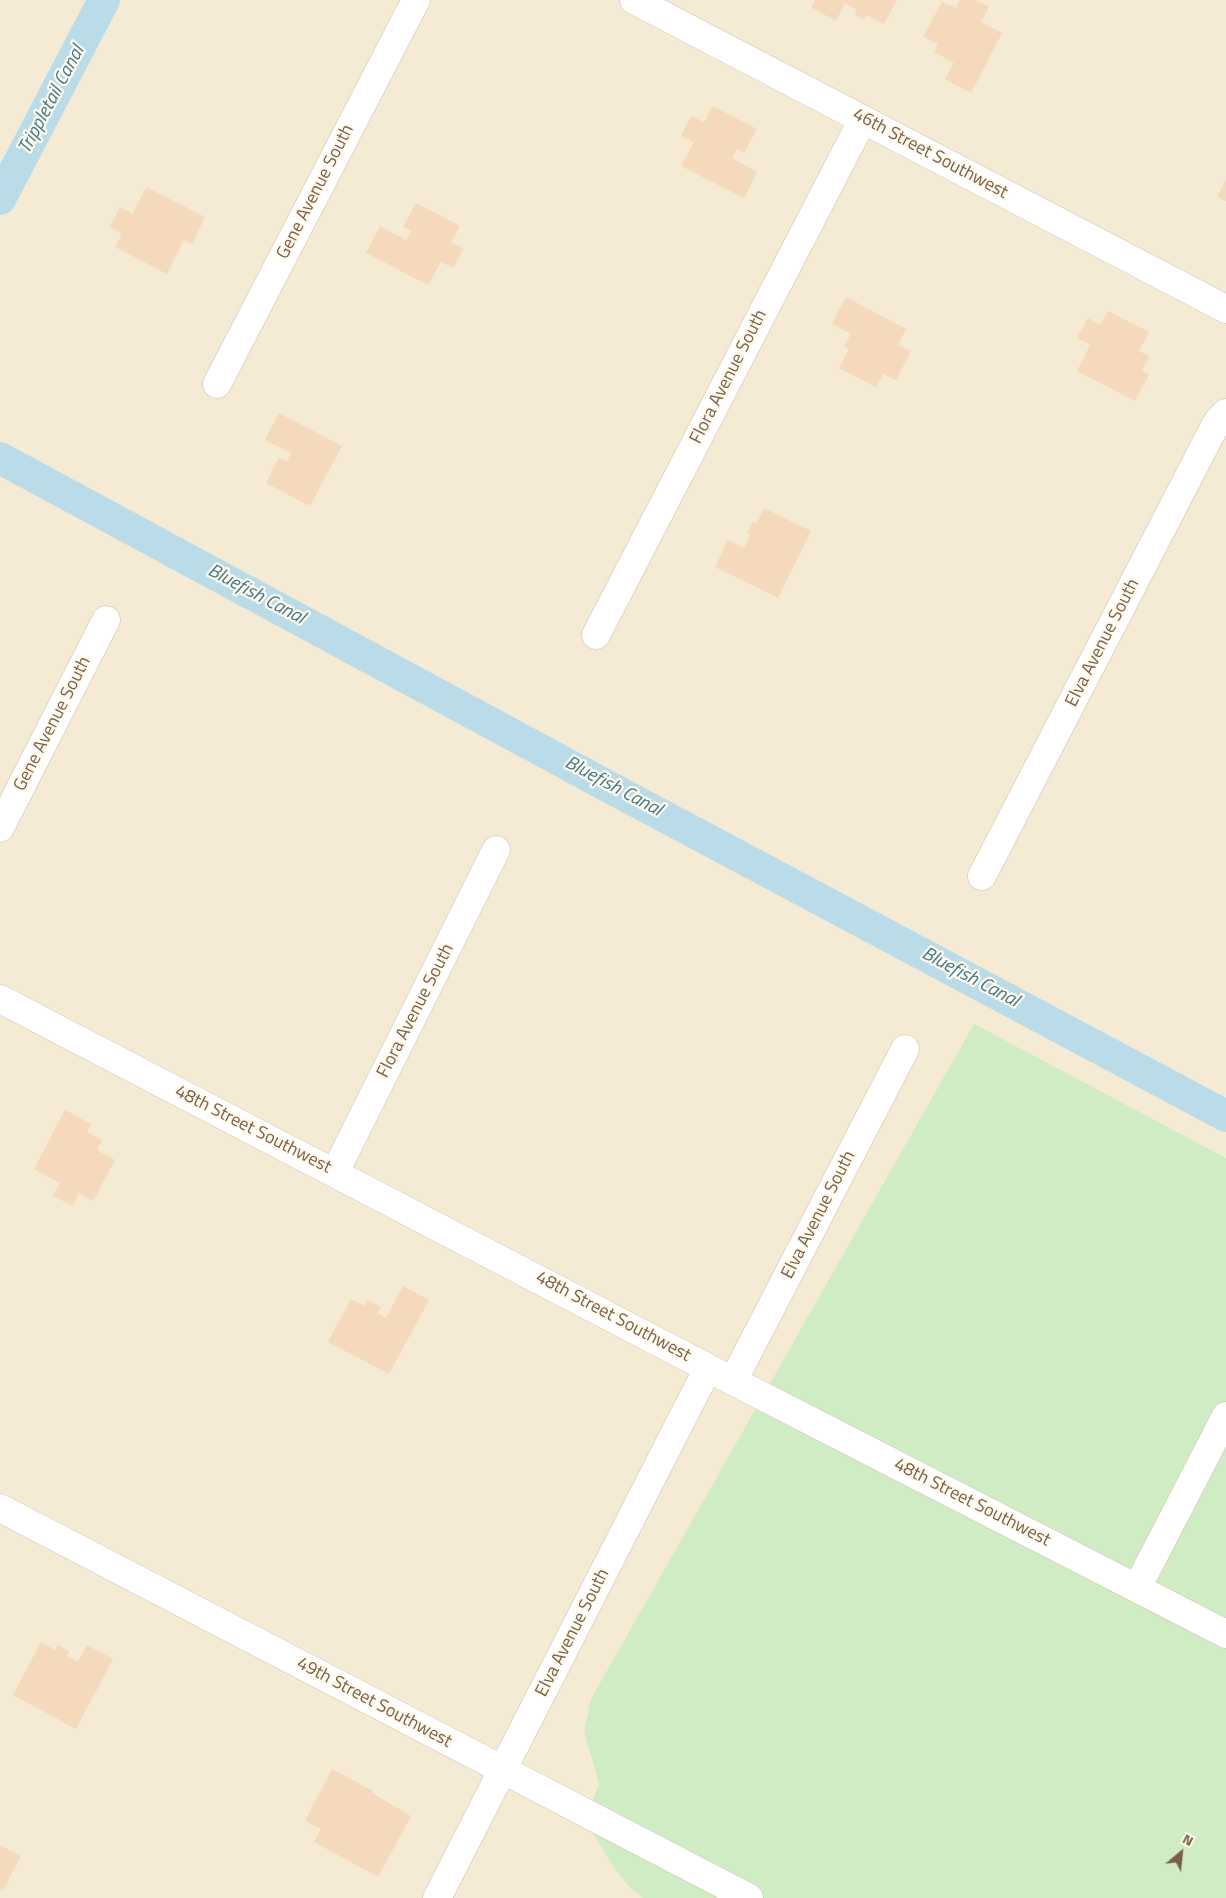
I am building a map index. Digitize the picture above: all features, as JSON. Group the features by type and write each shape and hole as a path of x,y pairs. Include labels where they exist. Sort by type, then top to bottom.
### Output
{"street":[{"name":"Gene Avenue South","path":"217,384 416,0"},
{"name":"46th Street Southwest","path":"634,0 1226,310"},
{"name":"Flora Avenue South","path":"596,635 863,119"},
{"name":"Elva Avenue South","path":"982,876 1217,422 1226,413"},
{"name":"Gene Avenue South","path":"0,828 106,620"},
{"name":"Flora Avenue South","path":"335,1172 496,850"},
{"name":"48th Street Southwest","path":"0,1000 335,1172 733,1381 1226,1634"},
{"name":"Elva Avenue South","path":"733,1381 905,1049"},
{"name":"Elva Avenue South","path":"437,1898 504,1771 708,1368"},
{"path":"1137,1588 1226,1416"},
{"name":"49th Street Southwest","path":"0,1508 749,1898"}],"shaded area":[{"path":"0,0 1226,0 1226,1158 974,1025 584,1732 599,1784 586,1820 630,1888 643,1898 0,1898"}],"green space":[{"path":"974,1024 1226,1158 1226,1898 643,1898 630,1888 611,1863 585,1820 599,1784 584,1732 591,1699"}],"building":[{"path":"815,0 897,0 884,24 866,15 864,20 855,15 857,10 845,3 836,21 811,7"},
{"path":"960,0 976,0 989,7 981,22 1002,33 971,93 945,79 954,63 934,52 938,44 923,37 942,2 956,8"},
{"path":"713,106 757,129 744,153 737,149 732,158 757,172 744,198 681,166 694,142 681,136 691,116 704,122"},
{"path":"1226,180 1226,201 1217,197"},
{"path":"146,187 205,217 192,244 184,240 167,274 115,247 122,234 110,227 120,207 133,214"},
{"path":"416,203 460,226 451,242 464,249 453,268 441,262 428,285 366,253 380,226 406,240 411,231 403,227"},
{"path":"846,297 906,329 898,345 911,351 896,380 883,374 876,387 839,368 849,349 844,346 851,334 832,324"},
{"path":"1108,311 1149,332 1139,351 1149,356 1142,371 1149,375 1135,401 1077,371 1090,345 1077,338 1088,318 1100,325"},
{"path":"279,413 342,446 310,506 266,483 279,458 287,462 291,453 265,440"},
{"path":"764,508 811,531 778,598 715,567 728,540 744,548 751,535 747,533 753,521 757,523"},
{"path":"65,1110 91,1124 87,1132 102,1140 97,1150 115,1160 93,1201 79,1193 73,1206 53,1196 60,1183 34,1169"},
{"path":"403,1286 429,1300 389,1374 328,1342 351,1299 364,1306 367,1300 381,1307 377,1313 386,1318"},
{"path":"41,1642 55,1650 58,1645 69,1651 67,1656 78,1662 87,1645 113,1659 76,1729 13,1695"},
{"path":"332,1769 373,1791 372,1793 411,1816 378,1877 314,1842 321,1829 305,1821"},
{"path":"0,1845 21,1856 3,1890 0,1888"}],"waterway":[{"name":"Trippletail Canal","path":"0,199 104,0"},
{"name":"Bluefish Canal","path":"0,458 624,795 1226,1116"}]}
